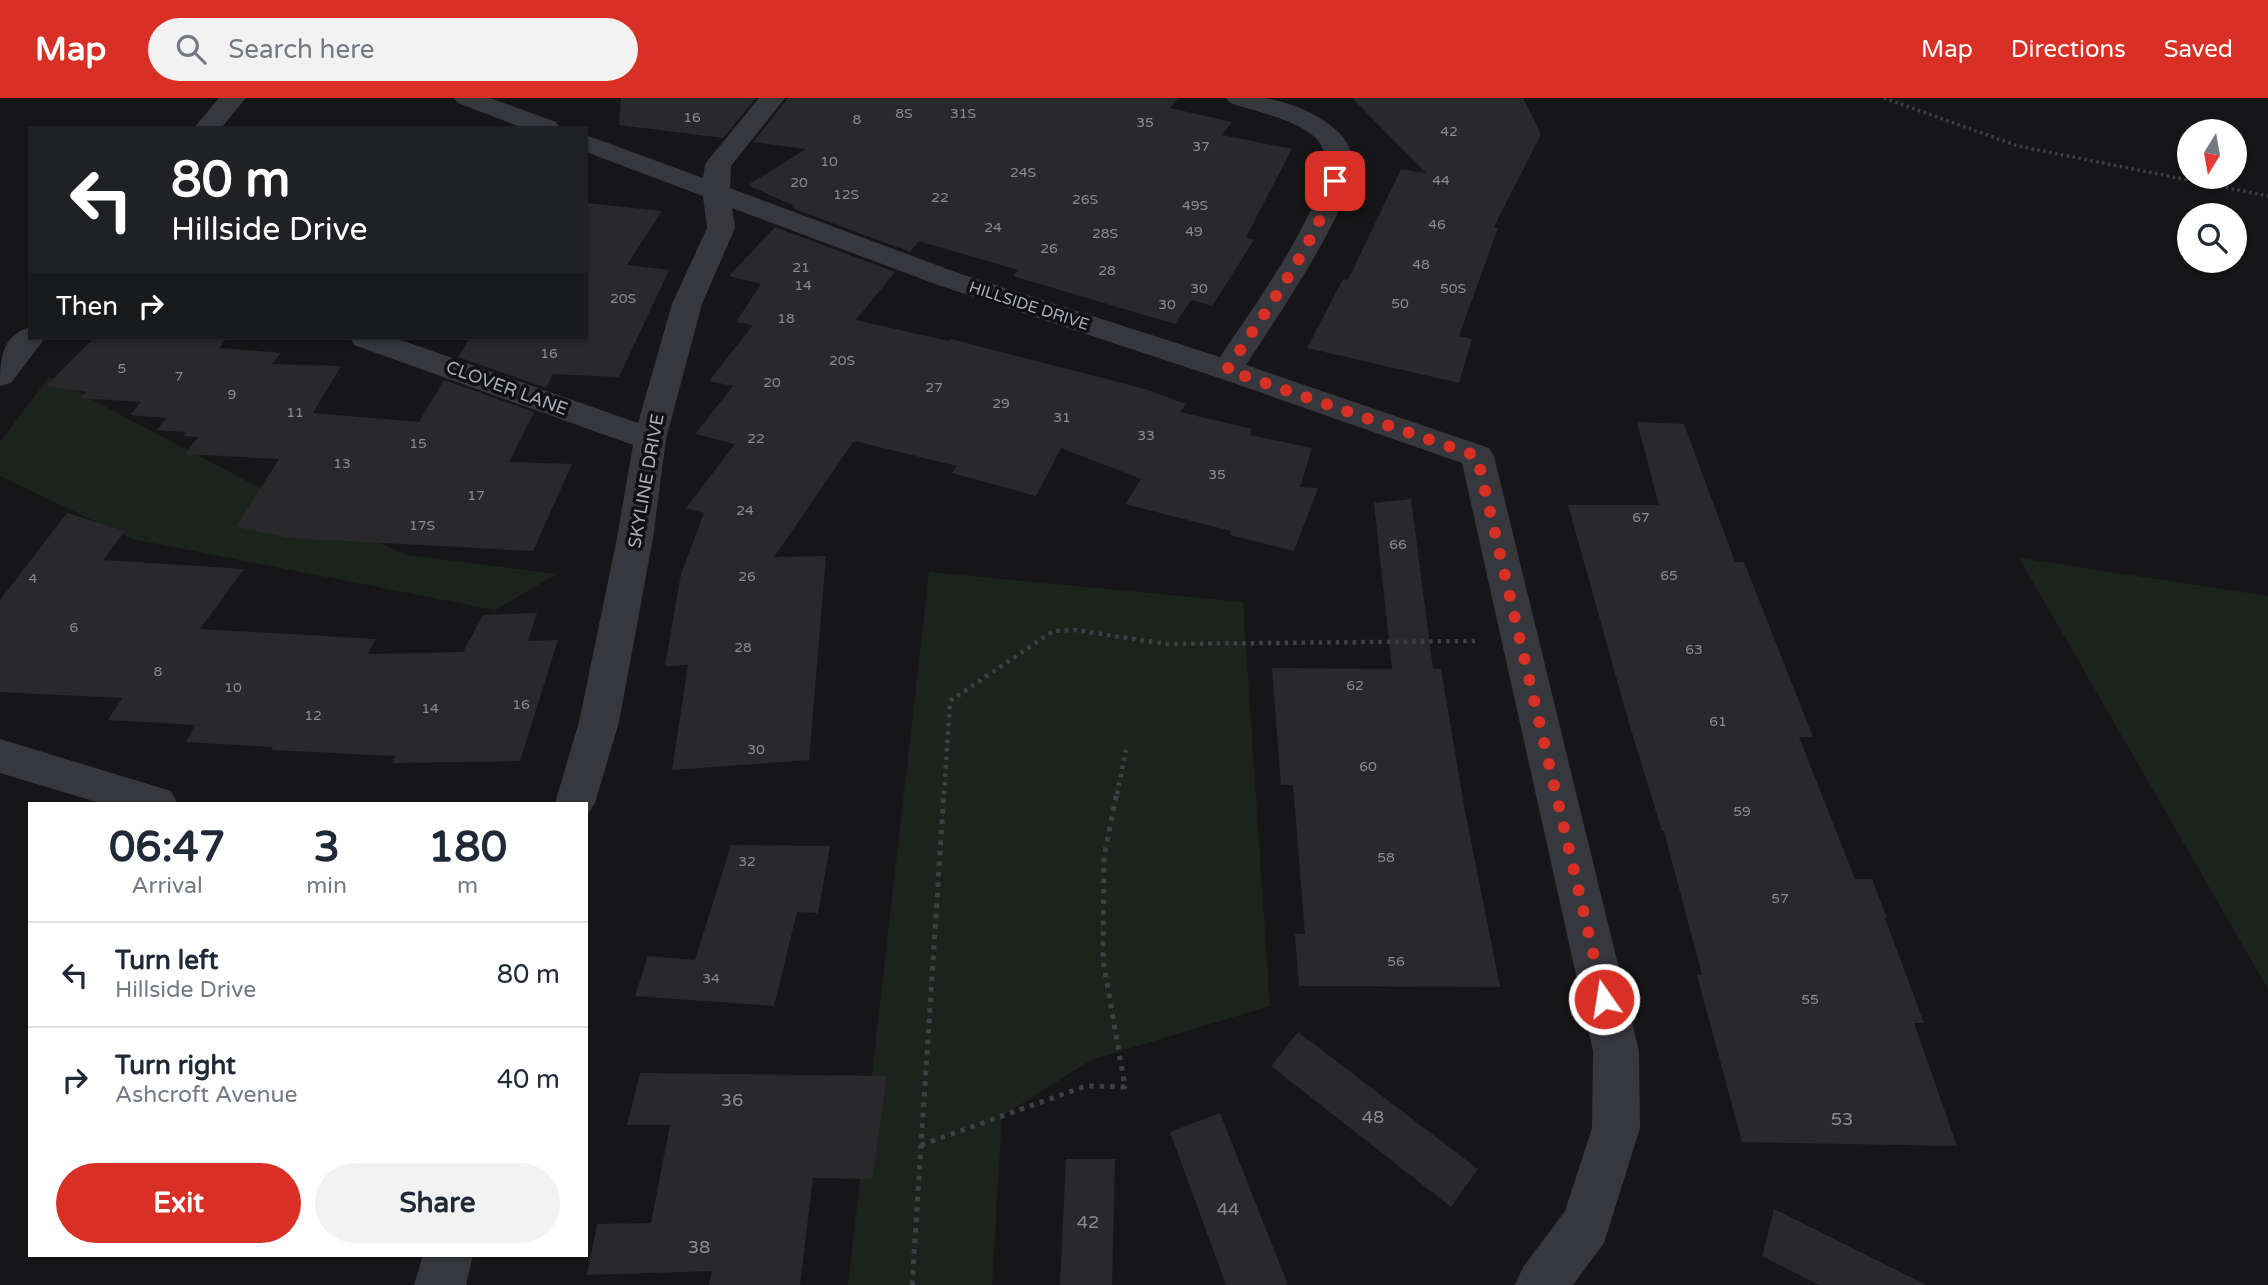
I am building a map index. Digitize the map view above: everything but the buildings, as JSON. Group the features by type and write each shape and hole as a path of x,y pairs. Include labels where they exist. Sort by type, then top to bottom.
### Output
{"street":[{"path":"209,126 233,98"},
{"path":"467,98 542,126"},
{"name":"SKYLINE DRIVE","path":"575,802 599,722 635,538 650,439 687,304 721,228 716,191 718,165 772,98"},
{"path":"1227,370 1305,246 1330,198 1340,165 1332,140 1321,130 1238,98"},
{"name":"HILLSIDE DRIVE","path":"588,143 948,279 1227,370 1477,456 1520,640"},
{"path":"0,376 28,340"},
{"name":"CLOVER LANE","path":"371,340 650,439"},
{"path":"1520,640 1616,1051 1616,1128 1586,1225 1541,1285"},
{"path":"0,756 154,802"},
{"path":"440,1285 447,1257"}],"path":[{"path":"1884,98 2018,146 2268,196"},
{"path":"912,1285 950,701 1053,631 1075,630 1167,644 1520,640"},
{"path":"921,1145 1086,1086 1125,1087 1103,960 1104,856 1126,750"}],"shaded area":[{"path":"49,377 296,507 407,555 557,574 495,610 132,539 0,476 0,442"},
{"path":"2019,558 2268,596 2268,989"},
{"path":"929,572 1243,602 1270,1006 1091,1060 1002,1116 992,1285 848,1285"}],"route":[{"path":"1335,181 1330,198 1305,246 1227,370 1477,456 1604,999"}]}
